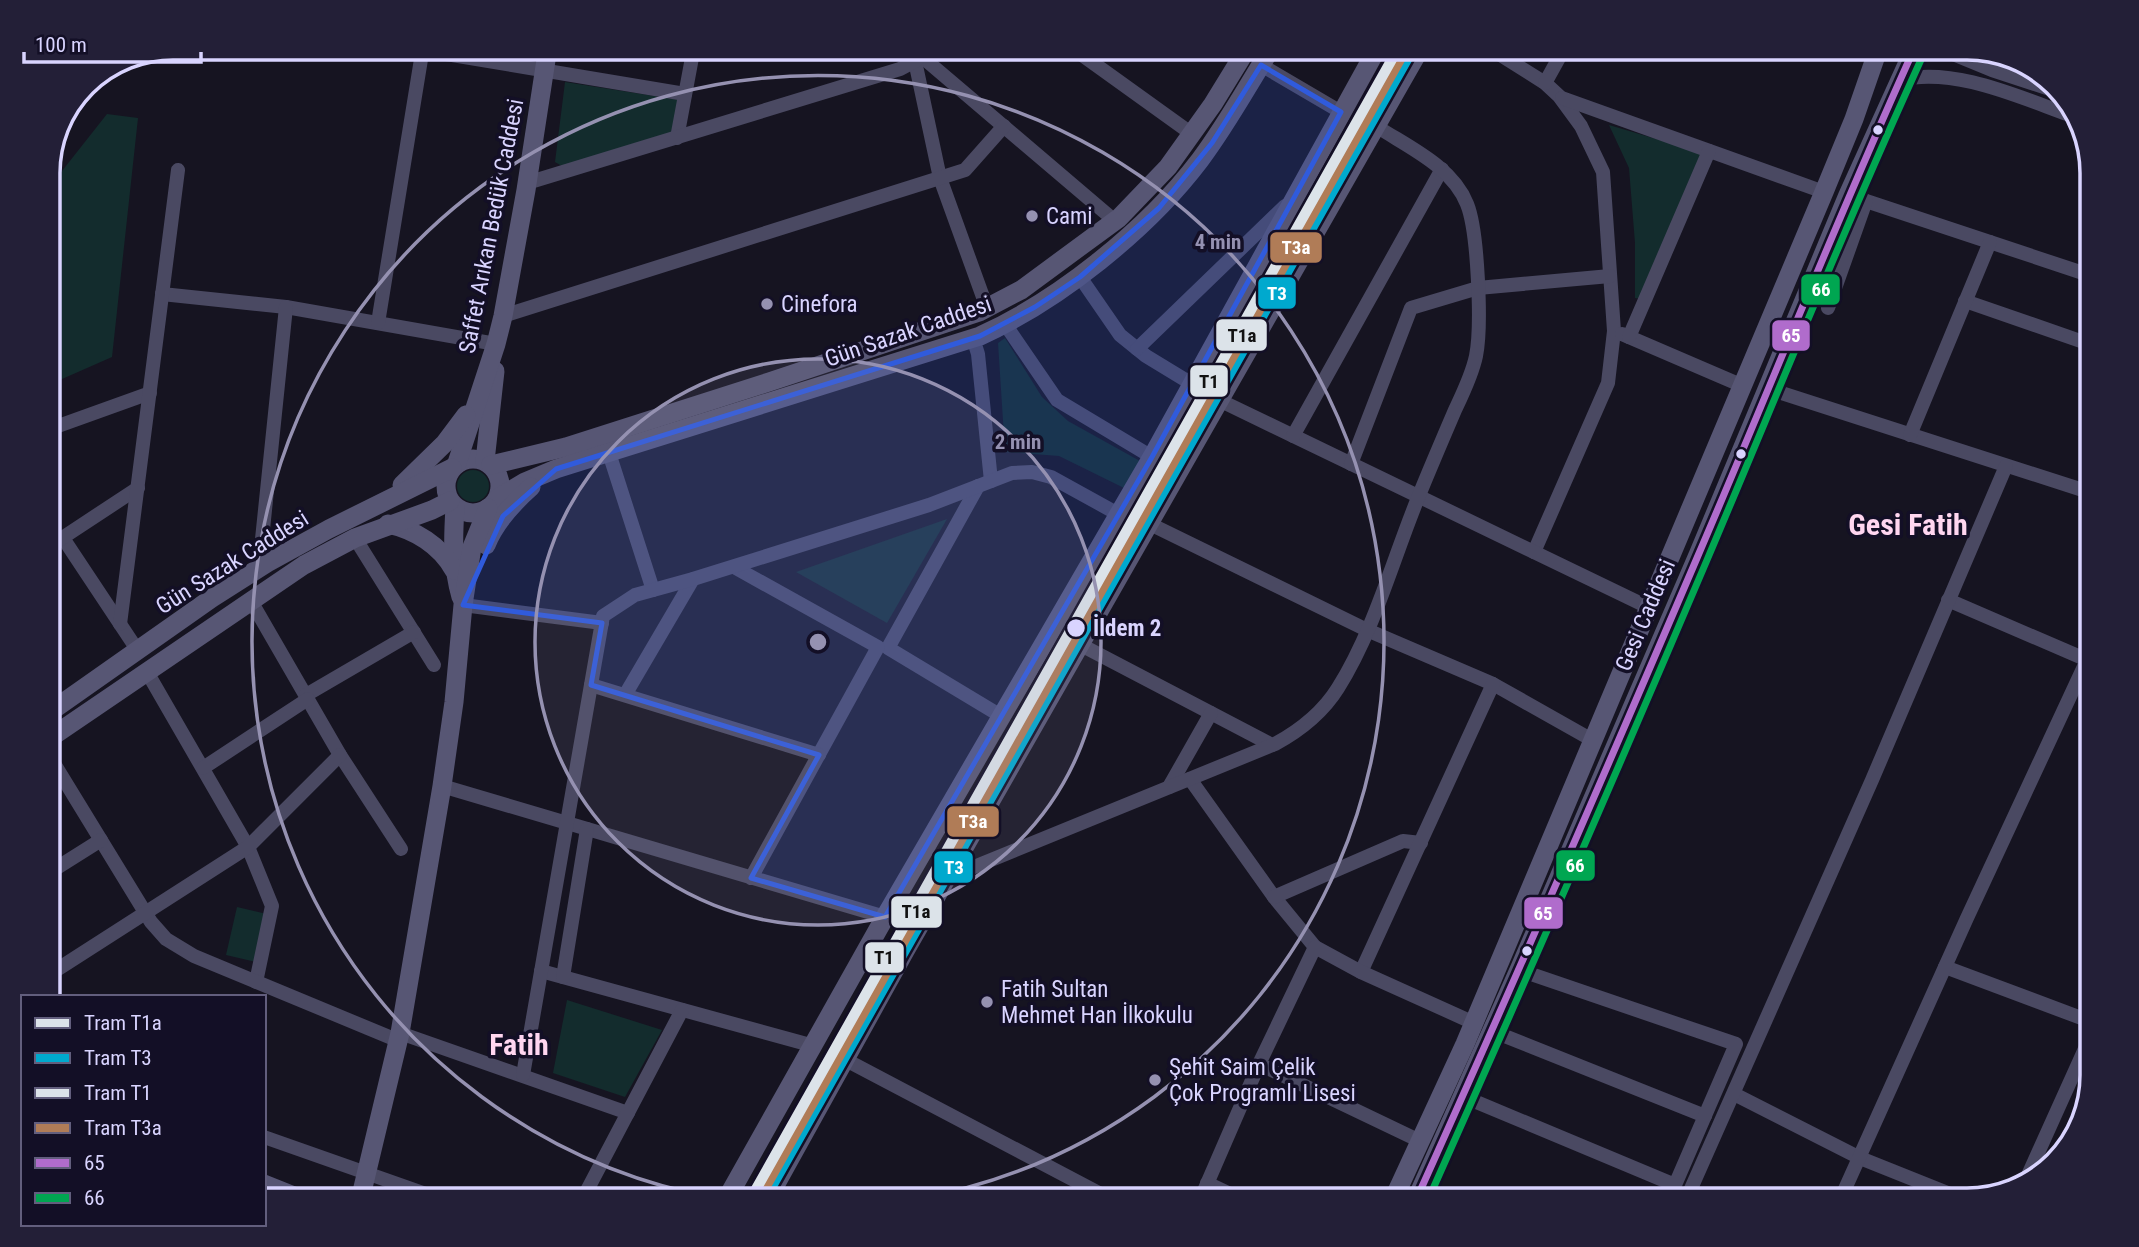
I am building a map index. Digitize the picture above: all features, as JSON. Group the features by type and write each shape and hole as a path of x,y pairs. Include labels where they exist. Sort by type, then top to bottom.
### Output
{"street":[{"path":"378,323 420,60"},
{"path":"486,60 685,94"},
{"name":"Saffet Arıkan Bedük Caddesi","path":"487,373 503,316 546,60"},
{"path":"677,138 692,60"},
{"path":"527,183 900,69 914,60"},
{"path":"923,60 940,178 987,308"},
{"path":"928,60 1115,221"},
{"path":"1089,60 1192,134"},
{"name":"Gün Sazak Caddesi","path":"488,463 541,454 693,407 987,308 1021,290 1115,221 1168,167 1240,60"},
{"name":"Gün Sazak Caddesi","path":"493,503 525,482 556,469 973,338 1005,324 1080,276 1159,208 1212,143 1264,60"},
{"path":"733,1187 885,917 1152,457 1371,60"},
{"path":"774,1187 947,878 1414,60"},
{"path":"1509,60 1545,83 1559,96 1581,126 1603,172 1614,331 1608,383 1534,552"},
{"path":"1545,83 1558,60"},
{"name":"Gesi Caddesi","path":"1422,1187 1462,1096 1483,1027 1594,741 1824,192 1854,119 1874,60"},
{"path":"1878,60 1888,69 1902,74 1946,77 2061,112"},
{"name":"Gesi Caddesi","path":"1399,1187 1420,1141 1483,1027 1519,970 1766,388 1857,198 1909,60"},
{"path":"1968,60 1992,70 2030,80"},
{"path":"1261,65 1341,112"},
{"path":"1559,96 1824,192"},
{"path":"503,316 965,170 1004,126"},
{"path":"947,878 1272,745 1297,730 1338,689 1367,630 1472,370 1478,339 1478,288 1473,229 1468,207 1458,187 1442,169 1376,126"},
{"path":"1629,337 1709,151"},
{"path":"1293,436 1442,169"},
{"path":"120,624 178,170"},
{"path":"1137,349 1294,197"},
{"path":"1828,308 1857,198 2079,272"},
{"path":"1910,435 1990,242"},
{"path":"1080,276 1120,335 1192,384"},
{"path":"1351,464 1412,308 1478,288 1610,276"},
{"path":"162,294 286,307 496,344 488,463"},
{"path":"1965,301 2079,341"},
{"path":"259,568 286,307"},
{"path":"1005,324 1058,400 1152,457"},
{"path":"1614,331 1743,386"},
{"path":"751,878 819,755 984,484 978,354 973,338"},
{"path":"463,605 454,570 452,504 445,488 487,373"},
{"path":"375,507 409,480 445,443 470,410 487,373"},
{"path":"1766,388 2079,489"},
{"path":"60,425 150,393"},
{"path":"1220,401 1650,608"},
{"path":"609,453 653,590"},
{"path":"364,1187 399,1037 442,786 472,547 500,484 496,470 488,463 471,458 455,465"},
{"name":"Gün Sazak Caddesi","path":"60,705 259,568 318,534 455,465"},
{"path":"1692,1187 1872,780 2006,466"},
{"path":"463,605 496,525 521,496 556,469"},
{"path":"523,1075 603,616 635,595 734,567 929,505 1012,473 1042,474 1059,480 1118,514"},
{"path":"60,540 138,488"},
{"path":"452,504 468,513 482,512 493,503"},
{"name":"Gün Sazak Caddesi","path":"60,731 304,565 388,524 452,504"},
{"path":"388,524 422,537 444,555 454,570"},
{"path":"1150,524 1367,630 1493,684 1594,741"},
{"path":"63,538 138,651"},
{"path":"355,538 434,665"},
{"path":"734,567 883,647 1001,716"},
{"path":"625,695 693,579"},
{"path":"1948,600 2080,657"},
{"path":"251,601 340,755 401,849"},
{"path":"463,605 602,623"},
{"path":"203,768 307,697 414,632"},
{"path":"1081,645 1272,745"},
{"path":"147,672 248,847 272,906 256,982"},
{"path":"1846,1187 1945,967 2080,681"},
{"path":"1361,972 1493,684"},
{"path":"591,685 819,755"},
{"path":"1169,787 1211,713"},
{"path":"60,968 248,847 340,755"},
{"path":"60,773 145,913 158,931 174,945 256,982 399,1037 523,1075 628,1113"},
{"path":"1190,779 1273,897 1315,947 1361,972 1483,1027 1705,1116"},
{"path":"442,786 885,917"},
{"path":"563,977 587,830"},
{"path":"60,866 101,840"},
{"path":"1273,897 1403,841 1421,843"},
{"path":"1205,1187 1259,1063 1315,947"},
{"path":"1945,967 2080,1017"},
{"path":"1462,1096 1675,1185 1736,1044 1519,970"},
{"path":"541,971 814,1046"},
{"path":"589,1187 682,1010"},
{"path":"845,1059 1087,1187"},
{"path":"2032,1166 2080,1060"},
{"path":"1259,1063 1420,1141"},
{"path":"1734,1094 1860,1158 1932,1187"},
{"path":"266,1138 407,1187"},
{"path":"1207,1183 1215,1187"}],"highlighted area":[{"path":"1261,65 1341,112 1152,457 885,917 751,878 819,755 591,685 602,623 463,605 503,516 556,469 980,336 1035,307 1080,277 1159,208 1212,143"}],"green space":[{"path":"565,82 680,100 675,132 562,166 555,162"},
{"path":"107,114 138,118 112,357 60,380 60,174"},
{"path":"1609,125 1707,154 1641,299 1635,298 1635,243 1629,168"},
{"path":"1005,338 1042,397 1068,421 1140,461 1124,488 1059,456 1005,452 998,343"},
{"path":"473,470 484,475 489,486 484,497 473,502 462,497 457,486 462,475"},
{"path":"947,519 887,623 796,572"},
{"path":"237,907 271,915 260,963 226,955"},
{"path":"567,1000 662,1030 625,1097 553,1073"}],"tram line":[{"name":"T1","path":"755,1187 1390,60"},
{"name":"T1a","path":"761,1187 1397,60"},
{"name":"T3a","path":"767,1187 1401,60"},
{"name":"T3","path":"773,1187 1408,60"}],"transit line":[{"name":"65","path":"1422,1187 1628,719 1909,60"},
{"name":"66","path":"1434,1187 1604,800 1841,241 1921,60"}],"place":[{"name":"Cami","path":"1032,216"},
{"name":"Cinefora","path":"767,304"},
{"name":"İldem 2","path":"1076,628"},
{"name":"Fatih Sultan Mehmet Han İlkokulu","path":"987,1002"},
{"name":"Şehit Saim Çelik Çok Programlı Lisesi","path":"1155,1080"}],"district":[{"name":"Gesi Fatih","path":"1908,525"},
{"name":"Fatih","path":"519,1045"}]}
